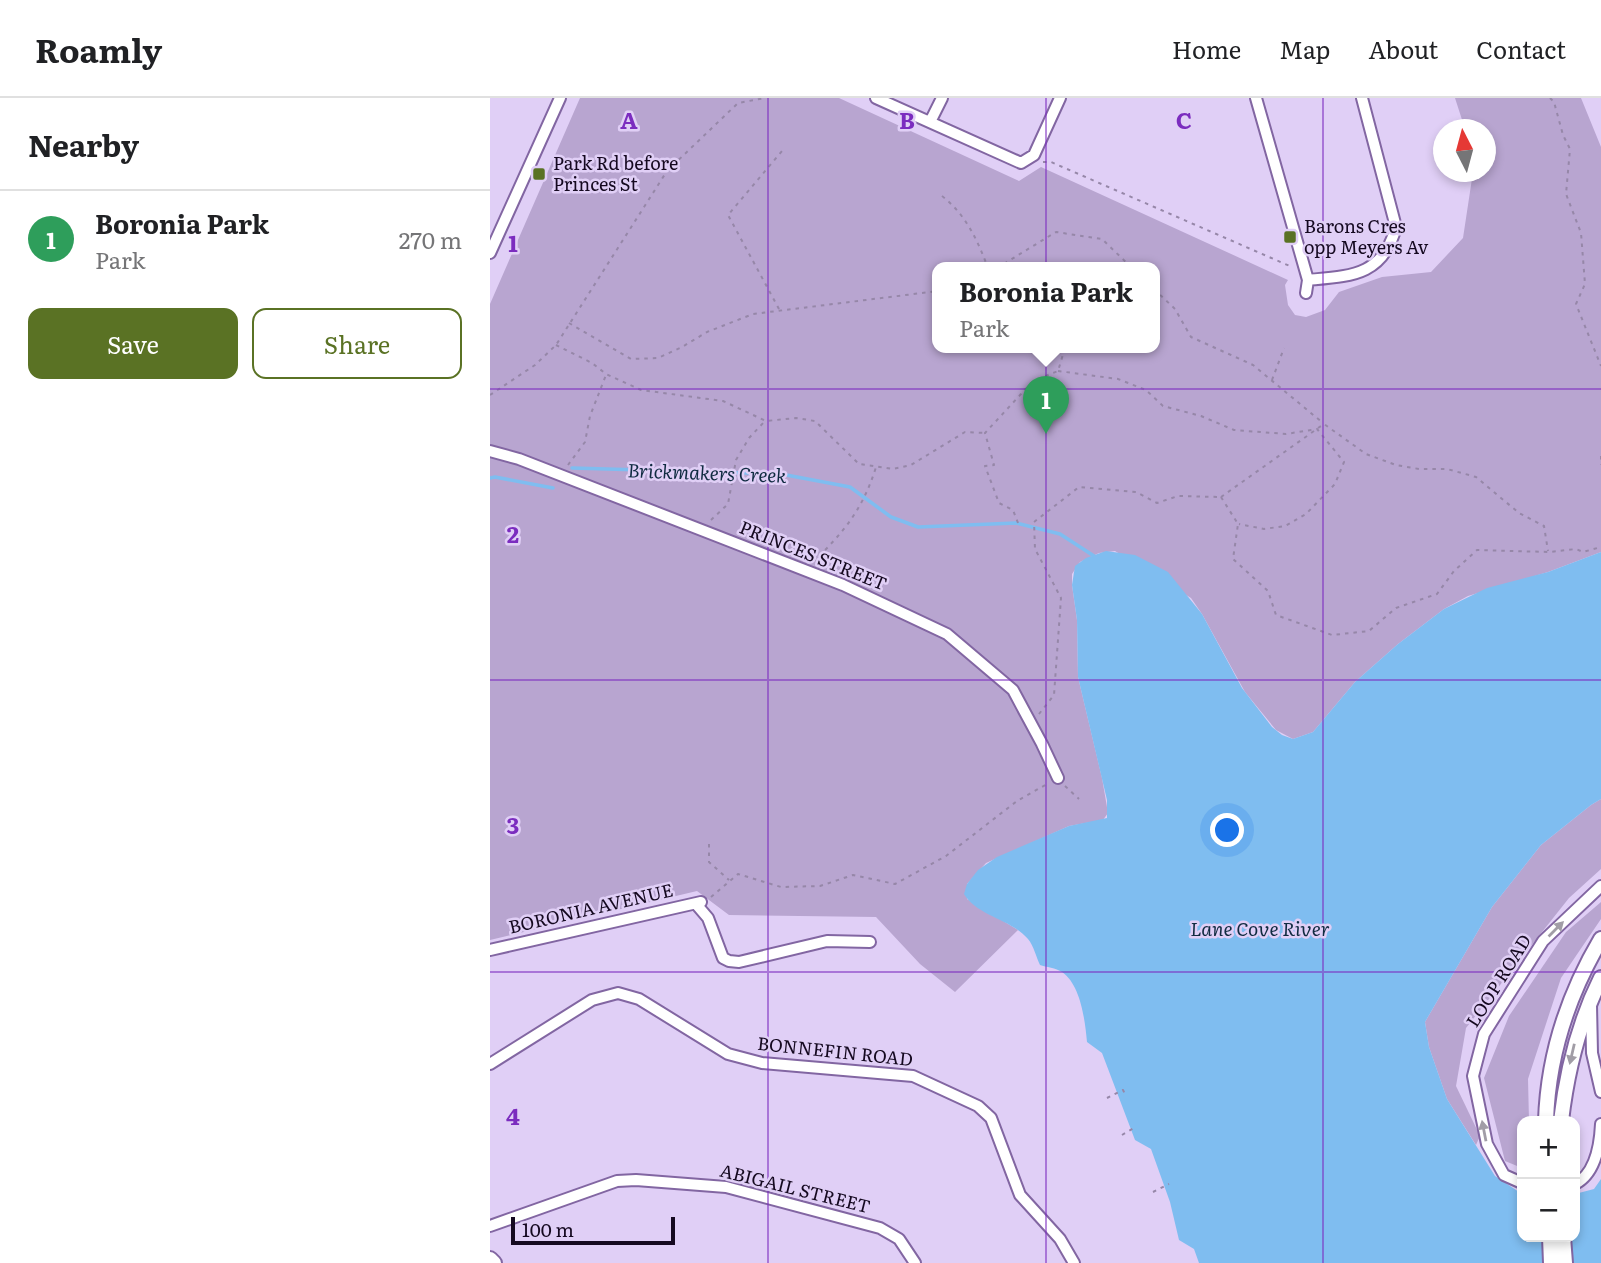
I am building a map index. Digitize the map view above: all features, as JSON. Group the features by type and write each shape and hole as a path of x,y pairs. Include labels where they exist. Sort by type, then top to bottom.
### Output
{"main road":[{"path":"1546,1116 1550,1081 1563,1020 1574,990 1601,939"},
{"path":"1562,1116 1571,1057 1590,999 1601,978"},
{"path":"1550,1242 1552,1263"},
{"path":"1563,1242 1565,1263"},
{"path":"490,1259 494,1263"}],"street":[{"path":"490,253 559,98"},
{"path":"876,98 1021,163 1034,155 1059,98"},
{"path":"930,122 942,98"},
{"path":"1256,98 1308,280 1306,293"},
{"path":"1308,280 1353,276 1374,264 1391,246 1396,227 1362,98"},
{"name":"PRINCES STREET","path":"490,451 561,475 843,585 947,634 1013,690 1058,778"},
{"name":"LOOP ROAD","path":"1517,1181 1504,1175 1487,1144 1473,1076 1484,1034 1543,942 1601,886"},
{"path":"698,903 708,918 723,958 729,961 739,962 827,942 870,942"},
{"name":"BORONIA AVENUE","path":"490,950 698,903"},
{"name":"BONNEFIN ROAD","path":"490,1064 592,1000 618,993 639,999 738,1058 762,1063 918,1077 978,1106 991,1118 1020,1195 1060,1239 1074,1263"},
{"path":"1590,999 1592,1053 1601,1092"},
{"path":"1580,1181 1585,1178 1600,1145 1601,1124"},
{"name":"ABIGAIL STREET","path":"490,1226 617,1181 726,1187 880,1228 899,1239 915,1263"}],"path":[{"path":"490,395 535,365 556,345 568,322 667,171 738,103 765,98"},
{"path":"1550,98 1554,102 1563,135 1570,149 1566,194 1581,233 1585,284 1577,304 1601,366"},
{"path":"779,310 728,215 782,151"},
{"path":"1021,163 1051,162 1291,267 1308,280"},
{"path":"942,196 958,209 976,238 986,262"},
{"path":"1007,262 1056,232 1102,239 1126,262"},
{"path":"568,322 631,359 658,358 707,332 752,314 932,292"},
{"path":"1160,295 1175,309 1191,337 1253,365 1324,424 1366,454 1396,465 1419,469 1447,469 1476,477 1519,513 1544,526 1549,552"},
{"path":"556,345 592,363 606,374 641,390 723,401 766,421 796,418 815,421 859,464 893,469 911,465 965,432 985,433"},
{"path":"1272,381 1284,348"},
{"path":"1058,371 1063,353"},
{"path":"985,433 1032,381 1058,371 1118,380 1146,390 1163,406 1200,415 1234,430 1286,434 1317,429"},
{"path":"561,475 585,442 590,416 606,374"},
{"path":"701,530 727,503 736,460 749,438 766,421"},
{"path":"1032,723 1054,695 1061,598 1035,549 1034,522 1079,487 1136,492 1157,503 1178,496 1221,497 1324,424"},
{"path":"1238,524 1264,529 1285,526 1306,514 1335,484 1344,462 1317,429"},
{"path":"985,433 994,465 985,466 999,503 1013,510 1018,523"},
{"path":"1601,456 1601,465"},
{"path":"804,570 843,533 869,488 876,467"},
{"path":"1221,497 1238,524 1233,559 1268,591 1276,615 1332,635 1369,631 1396,608 1437,594 1454,571 1477,550 1549,552 1576,549 1583,552 1601,547"},
{"path":"698,903 718,893 738,874 781,887 820,886 853,875 895,884 946,856 1017,801 1058,778 1079,799"},
{"path":"709,844 709,862 730,881"},
{"path":"1107,1098 1123,1090 1125,1094"},
{"path":"1122,1135 1134,1128"},
{"path":"1153,1192 1169,1184"}],"shaded area":[{"path":"580,98 839,98 1019,181 1041,167 1288,280 1285,285 1288,305 1295,315 1306,317 1325,310 1339,292 1382,277 1431,272 1463,238 1471,182 1496,182 1496,119 1462,119 1455,98 1581,98 1601,147 1601,552 1548,572 1468,596 1444,609 1398,644 1355,682 1313,732 1293,739 1276,730 1245,692 1191,598 1115,551 1099,553 1080,562 1072,574 1077,620 1078,677 1108,813 1103,820 1069,826 986,863 967,884 967,899 1018,930 955,992 920,964 876,917 729,915 697,891 490,940 490,304"},
{"path":"1601,799 1601,869 1569,898 1466,1028 1456,1086 1480,1136 1476,1145 1447,1099 1429,1047 1425,1022 1492,907 1541,845"},
{"path":"1601,902 1601,919 1561,978 1528,1079 1529,1116 1517,1116 1517,1166 1505,1161 1484,1078 1509,1016 1566,932"}],"water":[{"name":"Lane Cove River","path":"1106,551 1135,555 1168,572 1202,614 1242,688 1272,727 1293,739 1313,732 1355,682 1398,644 1444,609 1487,588 1548,572 1601,552 1601,799 1541,845 1492,907 1425,1022 1429,1047 1447,1099 1495,1176 1517,1191 1517,1242 1580,1242 1580,1193 1594,1189 1601,1179 1601,1263 1199,1263 1194,1249 1179,1240 1170,1202 1151,1149 1135,1140 1102,1053 1087,1042 1081,1004 1074,985 1062,972 1040,965 1030,942 1021,932 977,908 964,894 967,884 978,870 997,857 1069,826 1107,818 1107,800 1078,677 1077,620 1072,585 1075,566 1086,558"}],"waterway":[{"name":"Brickmakers Creek","path":"572,468 781,474 850,487 891,517 918,527 1016,523 1060,534 1094,556"},
{"name":"Brickmakers Creek","path":"490,478 553,488"}],"place":[{"name":"Park Rd before Princes St","path":"539,174"},
{"name":"Barons Cres opp Meyers Av","path":"1290,237"},
{"name":"Boronia Park","path":"1046,434"}]}
